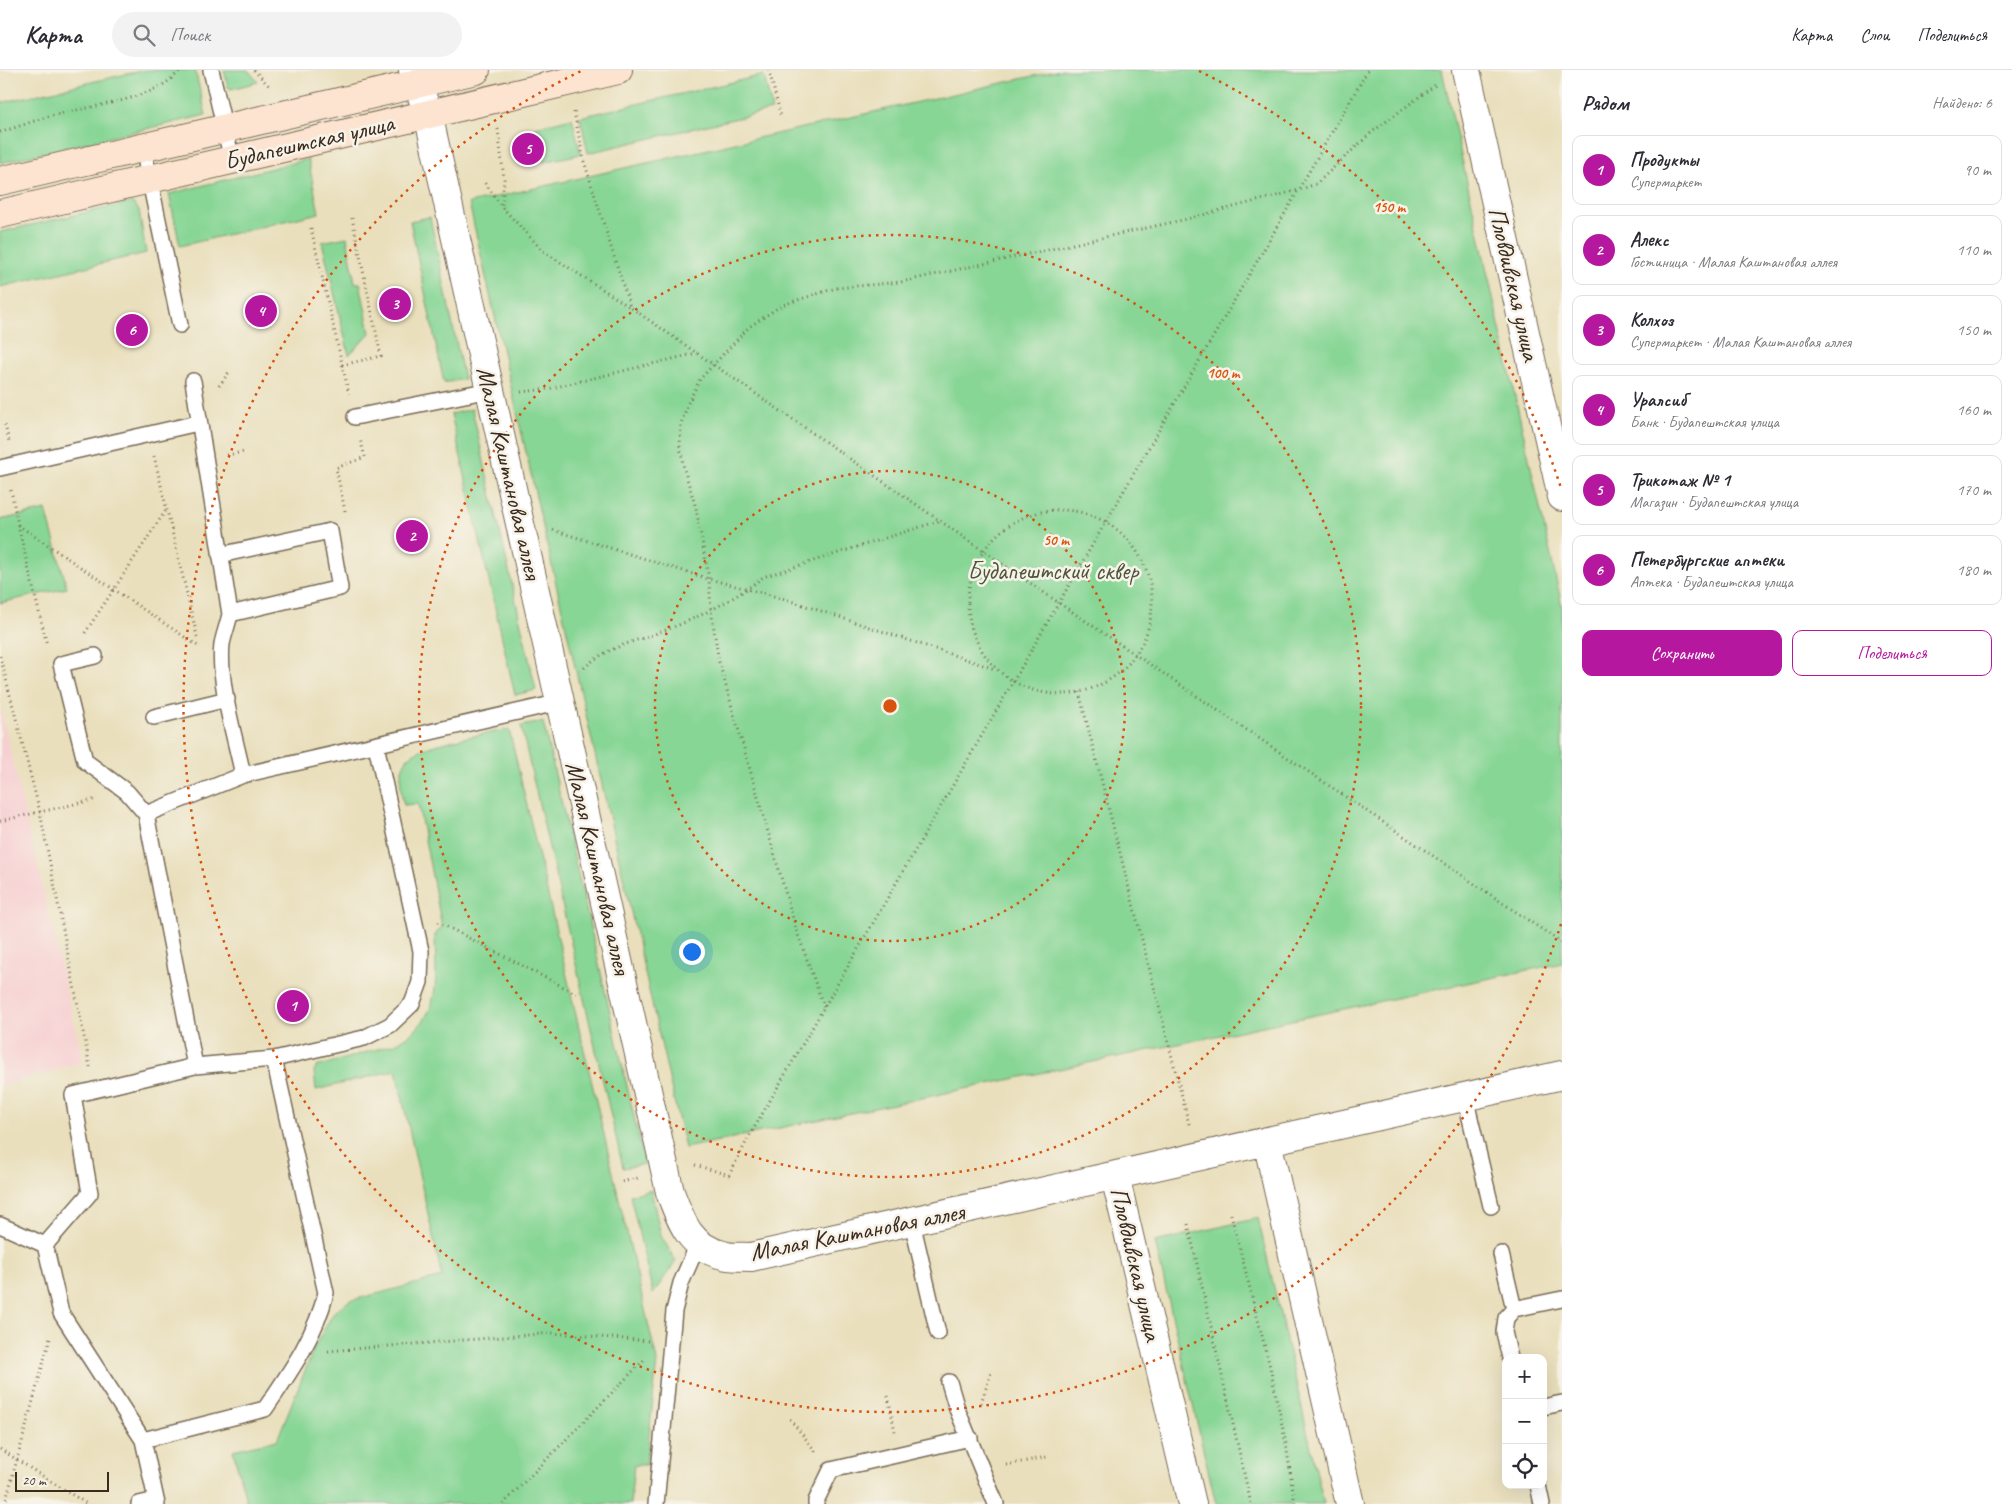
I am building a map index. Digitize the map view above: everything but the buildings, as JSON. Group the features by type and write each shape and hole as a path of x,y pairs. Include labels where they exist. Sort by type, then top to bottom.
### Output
{"street":[{"name":"Будапештская улица","path":"0,181 225,128 414,77 476,70"},
{"name":"Будапештская улица","path":"0,214 618,70"},
{"name":"Пловдивская улица","path":"1466,70 1562,497"},
{"name":"Малая Каштановая аллея","path":"414,77 428,114 670,1192 683,1225 698,1244 723,1256 751,1257 1115,1176"},
{"name":"Пловдивская улица","path":"1192,1504 1115,1176 1562,1075"},
{"path":"1267,1141 1350,1504"}],"lane":[{"path":"212,70 232,160"},
{"path":"143,148 180,325"},
{"path":"192,381 230,614 222,644 227,699 243,776"},
{"path":"355,417 490,390"},
{"path":"3,467 198,423"},
{"path":"220,555 330,532 340,588 230,614"},
{"path":"95,656 61,664 85,760 127,792 146,814 195,1066"},
{"path":"154,717 227,699"},
{"path":"146,814 243,776 561,702"},
{"path":"45,1245 90,1193 73,1095 195,1066 274,1060 364,1038 390,1025 412,1004 420,982 421,951 376,746"},
{"path":"143,1440 265,1409 303,1353 322,1309 326,1293 274,1060"},
{"path":"1465,1097 1490,1206"},
{"path":"912,1222 938,1334"},
{"path":"0,1225 45,1245"},
{"path":"656,1504 674,1311 681,1283 698,1244"},
{"path":"45,1245 61,1313 143,1440 156,1502 139,1504"},
{"path":"1501,1254 1514,1309"},
{"path":"1509,1354 1504,1332 1506,1318 1514,1309 1562,1299"},
{"path":"949,1382 957,1409 996,1504"},
{"path":"1547,1406 1562,1403"},
{"path":"816,1504 832,1470 970,1438"},
{"path":"1539,1489 1542,1504"}],"path":[{"path":"0,132 57,114 133,98 175,76 180,70"},
{"path":"254,70 272,89"},
{"path":"769,70 781,117"},
{"path":"687,1166 696,1164 729,1175 750,1134 1368,70"},
{"path":"824,1007 796,929 722,672 711,610 709,579 696,508 684,469 680,446 681,424 688,403 700,380 712,364 749,327 782,306 836,288 901,282 1187,219 1300,190 1316,184 1372,132 1440,82"},
{"path":"573,111 584,161 630,307"},
{"path":"497,122 504,178 502,207"},
{"path":"485,183 502,207 543,251 630,307 1059,603 1562,943"},
{"path":"342,365 381,356 352,218"},
{"path":"311,228 365,456 336,468 345,512 330,532"},
{"path":"518,392 548,389 697,353"},
{"path":"18,525 199,647 150,434"},
{"path":"3,467 49,651"},
{"path":"1052,509 1080,511 1106,521 1129,540 1146,566 1152,596 1149,627 1136,654 1111,679 1079,692 1056,694 1034,690 1013,682 997,670 983,653 974,634 968,613 968,591 973,570 983,551 1001,530 1025,516 1043,511 1052,509"},
{"path":"83,636 166,510"},
{"path":"582,670 594,659 616,647 664,631 711,610 748,589 763,577 939,521"},
{"path":"547,528 709,579 785,599 997,670"},
{"path":"0,656 40,812 95,1090"},
{"path":"1079,692 1184,1105"},
{"path":"0,821 127,792"},
{"path":"414,915 443,924 577,994"},
{"path":"622,1182 643,1177"},
{"path":"1231,1214 1270,1367 1286,1444 1295,1504"},
{"path":"1188,1224 1251,1504"},
{"path":"5,1504 48,1342 61,1313"},
{"path":"318,1351 552,1333 643,1340"},
{"path":"503,1504 649,1354"},
{"path":"888,1396 900,1454"},
{"path":"790,1419 832,1470"},
{"path":"0,1449 87,1504"},
{"path":"982,1470 1047,1457"}],"shaded area":[{"path":"0,707 80,1048 81,1063 0,1086"}],"green space":[{"path":"144,70 195,70 206,115 0,163 0,103"},
{"path":"224,70 248,70 258,82 231,89 228,87"},
{"name":"Будапештский сквер","path":"1060,70 1442,70 1562,606 1562,963 685,1148 469,203"},
{"path":"764,75 772,110 588,153 580,117"},
{"path":"572,118 581,154 543,162 535,127"},
{"path":"308,159 319,213 180,246 169,194"},
{"path":"132,202 139,210 146,253 0,287 0,232"},
{"path":"430,217 464,379 444,383 410,221"},
{"path":"347,237 355,283 360,283 370,333 349,355 322,242"},
{"path":"472,409 536,690 515,695 451,414"},
{"path":"46,510 67,588 0,603 0,520"},
{"path":"543,722 645,1164 623,1168 521,726"},
{"path":"509,729 657,1361 646,1465 634,1465 630,1504 247,1504 233,1450 277,1440 315,1346 334,1312 349,1301 442,1277 396,1070 316,1090 314,1071 316,1067 395,1044 411,1034 422,1023 429,1011 435,983 435,935 442,927 418,804 404,805 400,781 405,762 416,752 428,747"},
{"path":"651,1190 661,1236 676,1261 653,1294 630,1195"},
{"path":"1258,1218 1324,1504 1216,1504 1155,1242"}],"place":[{"name":"Трикотаж № 1","path":"528,149"},
{"name":"Колхоз","path":"395,304"},
{"name":"Уралсиб","path":"261,311"},
{"name":"Петербургские аптеки","path":"132,330"},
{"name":"Алекс","path":"412,536"},
{"name":"Продукты","path":"293,1006"}]}
